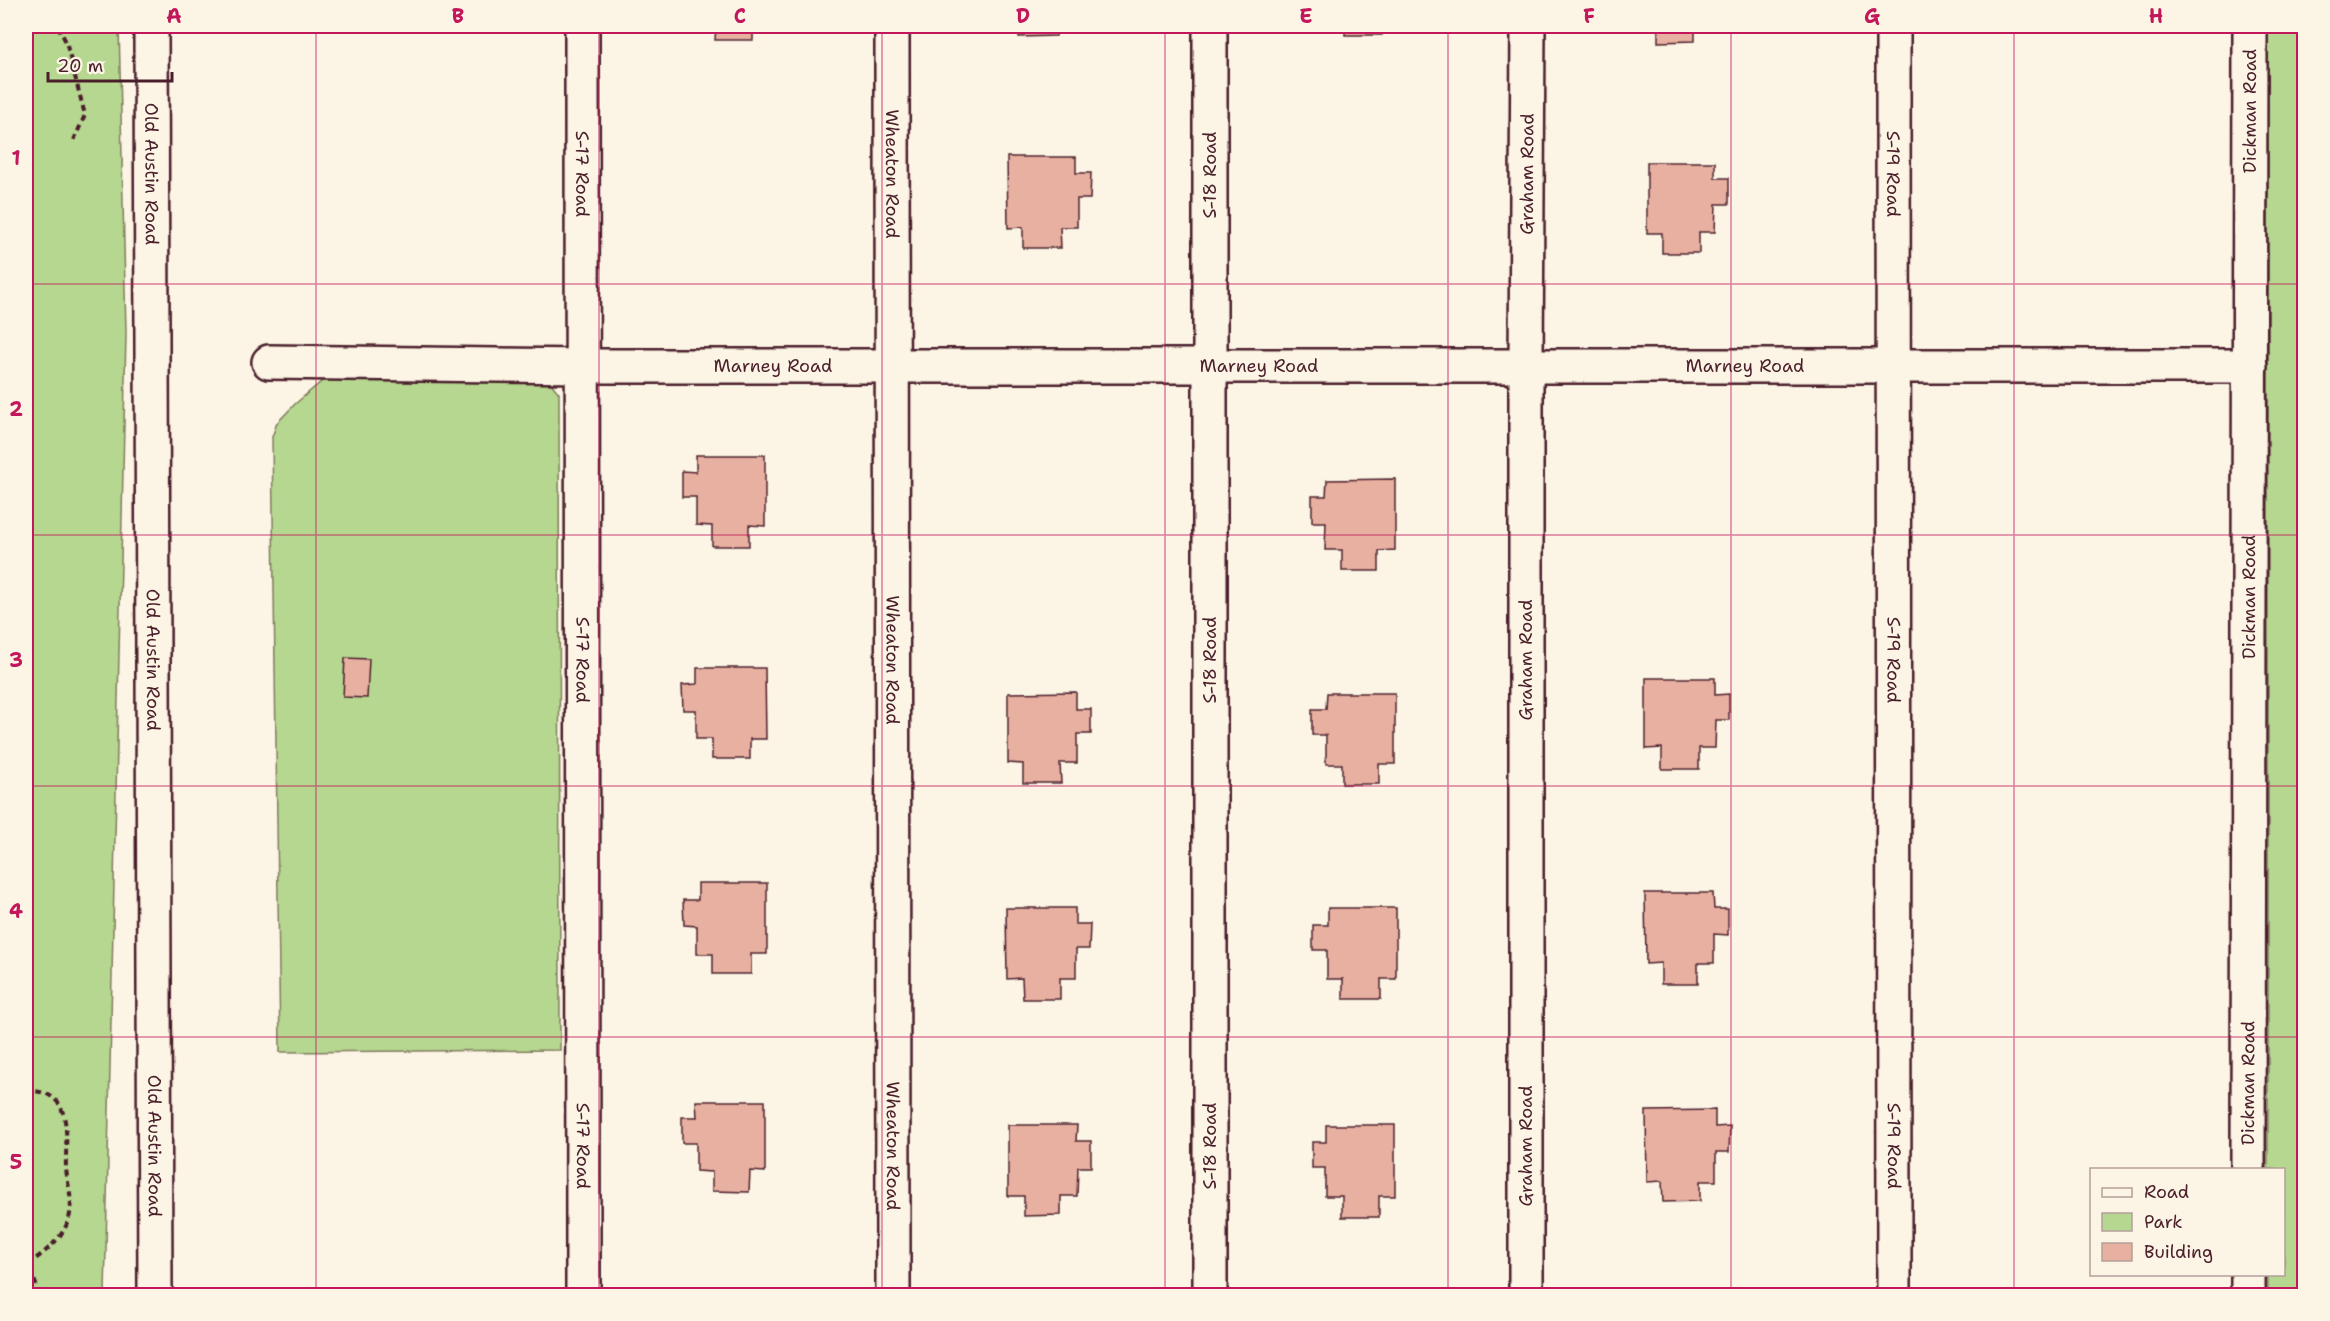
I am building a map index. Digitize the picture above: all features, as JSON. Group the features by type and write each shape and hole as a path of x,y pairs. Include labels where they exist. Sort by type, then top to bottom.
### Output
{"street":[{"name":"Old Austin Road","path":"151,26 155,1296"},
{"name":"S-17 Road","path":"582,26 583,1296"},
{"name":"Wheaton Road","path":"892,26 893,1296"},
{"name":"S-18 Road","path":"1210,26 1210,1296"},
{"name":"Graham Road","path":"1526,1296 1528,26"},
{"name":"S-19 Road","path":"1893,26 1894,1296"},
{"name":"Dickman Road","path":"2248,1168 2250,26"},
{"name":"Marney Road","path":"269,362 584,366 2250,366"},
{"path":"2248,1276 2248,1296"}],"path":[{"path":"58,26 66,42 85,115 74,140"},
{"path":"26,1092 33,1090 50,1095 61,1107 65,1122 66,1166 71,1200 70,1215 51,1246 38,1258 26,1263 41,1296"}],"green space":[{"path":"26,26 119,26 126,333 105,1295 26,1295"},
{"path":"2268,26 2304,26 2304,1296 2268,1295 2268,1276 2285,1276 2285,1168 2268,1168"},
{"path":"348,372 549,381 559,393 560,1050 280,1052 272,437 277,423 295,404 321,382"}],"building":[{"path":"716,26 753,26 753,40 715,40"},
{"path":"1019,26 1056,26 1056,36 1019,37"},
{"path":"1345,26 1383,26 1382,35 1345,35"},
{"path":"1658,26 1695,26 1695,41 1658,42"},
{"path":"1007,157 1076,157 1076,173 1091,173 1090,199 1077,199 1077,227 1060,227 1061,248 1023,248 1023,227 1008,228"},
{"path":"1647,162 1715,162 1715,178 1729,178 1729,204 1716,204 1715,232 1699,232 1699,253 1662,253 1662,233 1647,233"},
{"path":"696,455 765,455 765,526 749,525 749,546 712,546 712,526 696,525 696,497 682,497 682,471 696,472"},
{"path":"1395,479 1395,550 1379,551 1379,571 1342,571 1342,550 1325,550 1326,522 1312,522 1312,496 1326,496 1327,480"},
{"path":"345,658 369,659 367,698 343,697"},
{"path":"697,668 765,668 766,739 750,739 750,759 712,759 712,739 696,739 696,710 683,710 682,685 697,684"},
{"path":"1646,678 1715,678 1715,695 1729,694 1729,720 1716,720 1715,748 1699,748 1699,769 1662,769 1662,748 1646,749"},
{"path":"1076,692 1076,709 1091,709 1091,734 1077,734 1077,763 1060,763 1061,783 1023,783 1023,764 1008,763 1008,693"},
{"path":"1327,693 1395,693 1395,764 1379,764 1379,784 1342,784 1342,764 1326,764 1326,735 1312,735 1312,709 1326,709"},
{"path":"698,883 767,883 767,954 751,954 751,974 713,974 713,954 697,954 697,926 684,925 683,900 698,900"},
{"path":"1645,893 1713,893 1714,909 1728,909 1728,935 1714,934 1714,963 1698,963 1698,984 1661,984 1661,963 1646,964"},
{"path":"1006,908 1075,908 1075,924 1090,924 1089,949 1076,949 1076,978 1060,978 1060,999 1023,999 1022,978 1007,979"},
{"path":"1328,908 1396,908 1396,979 1381,979 1381,999 1343,999 1343,979 1327,979 1327,950 1313,950 1313,925 1328,925"},
{"path":"696,1101 765,1101 765,1172 750,1171 749,1192 712,1191 712,1172 696,1171 696,1143 682,1143 682,1117 697,1117"},
{"path":"1715,1110 1715,1127 1730,1126 1729,1152 1716,1152 1716,1181 1700,1181 1700,1201 1663,1202 1662,1181 1647,1182 1646,1111"},
{"path":"1008,1125 1077,1125 1076,1141 1091,1141 1091,1167 1078,1167 1077,1196 1061,1196 1061,1215 1024,1216 1024,1196 1008,1196"},
{"path":"1326,1125 1395,1125 1395,1196 1379,1196 1379,1217 1342,1217 1342,1196 1325,1196 1325,1168 1312,1168 1312,1142 1326,1142"}]}
